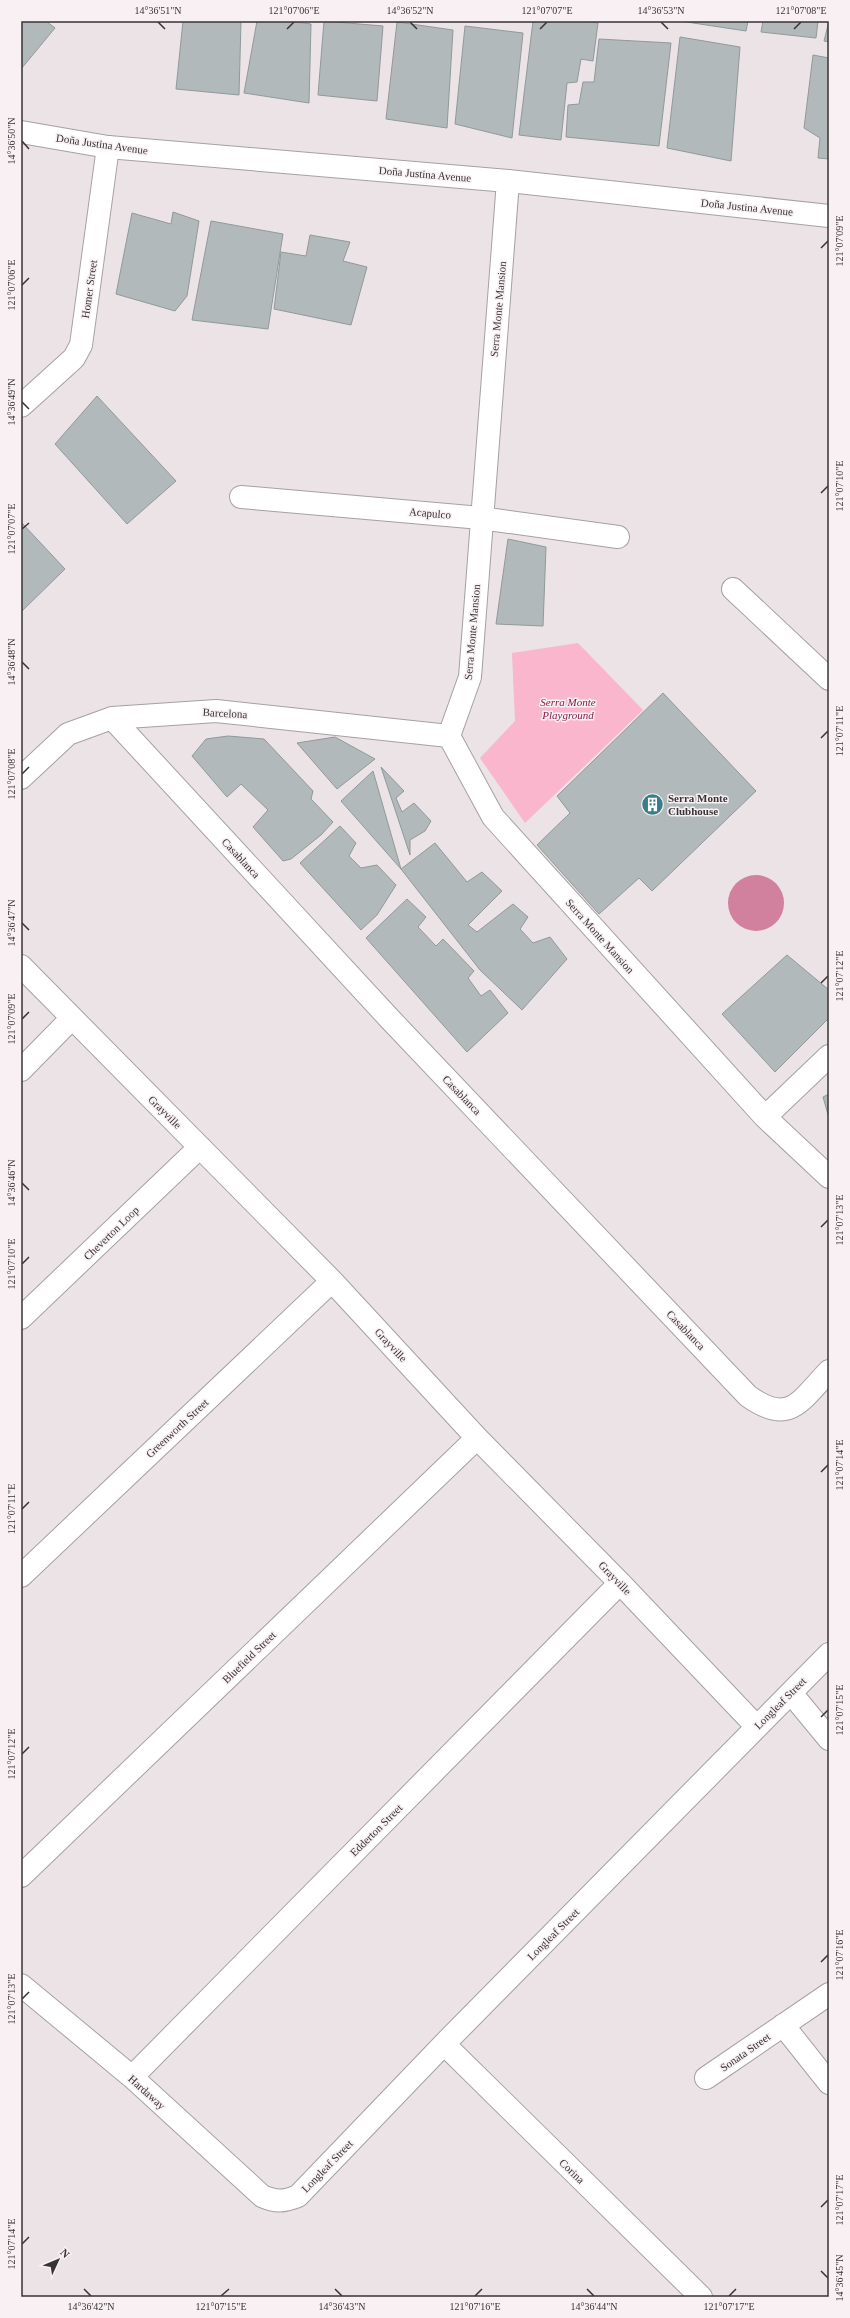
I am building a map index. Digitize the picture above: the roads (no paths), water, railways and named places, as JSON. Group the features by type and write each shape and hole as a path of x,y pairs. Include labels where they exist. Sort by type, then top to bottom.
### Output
{"street":[{"name":"Doña Justina Avenue","path":"21,132 108,147 508,181 829,216"},
{"name":"Homer Street","path":"21,406 74,358 81,345 108,147"},
{"name":"Serra Monte Mansion","path":"508,181 470,677 449,736 493,817 765,1117 829,1177"},
{"name":"Acapulco","path":"241,497 481,518 618,537"},
{"path":"733,589 829,679"},
{"name":"Barcelona","path":"21,778 68,734 112,718 216,711 449,736"},
{"name":"Casablanca","path":"112,718 388,1017 748,1396 760,1405 776,1411 793,1408 829,1371"},
{"name":"Grayville","path":"21,966 332,1281 477,1438 620,1583 757,1727"},
{"path":"21,1070 72,1018"},
{"path":"765,1117 829,1056"},
{"name":"Cheverton Loop","path":"21,1318 200,1147"},
{"name":"Greenworth Street","path":"21,1576 332,1281"},
{"name":"Bluefield Street","path":"21,1876 477,1438"},
{"name":"Edderton Street","path":"132,2077 620,1583"},
{"name":"Longleaf Street","path":"272,2201 286,2201 298,2196 444,2044 829,1654"},
{"path":"791,1693 829,1739"},
{"name":"Hardaway","path":"21,1985 132,2077 262,2196 272,2201"},
{"name":"Sonata Street","path":"706,2078 829,1994"},
{"path":"783,2025 829,2083"},
{"name":"Corina","path":"444,2044 701,2297"}],"place":[{"name":"Serra Monte Clubhouse","path":"652,804"}],"park label":[{"name":"Serra Monte Playground","path":"568,708"}]}
